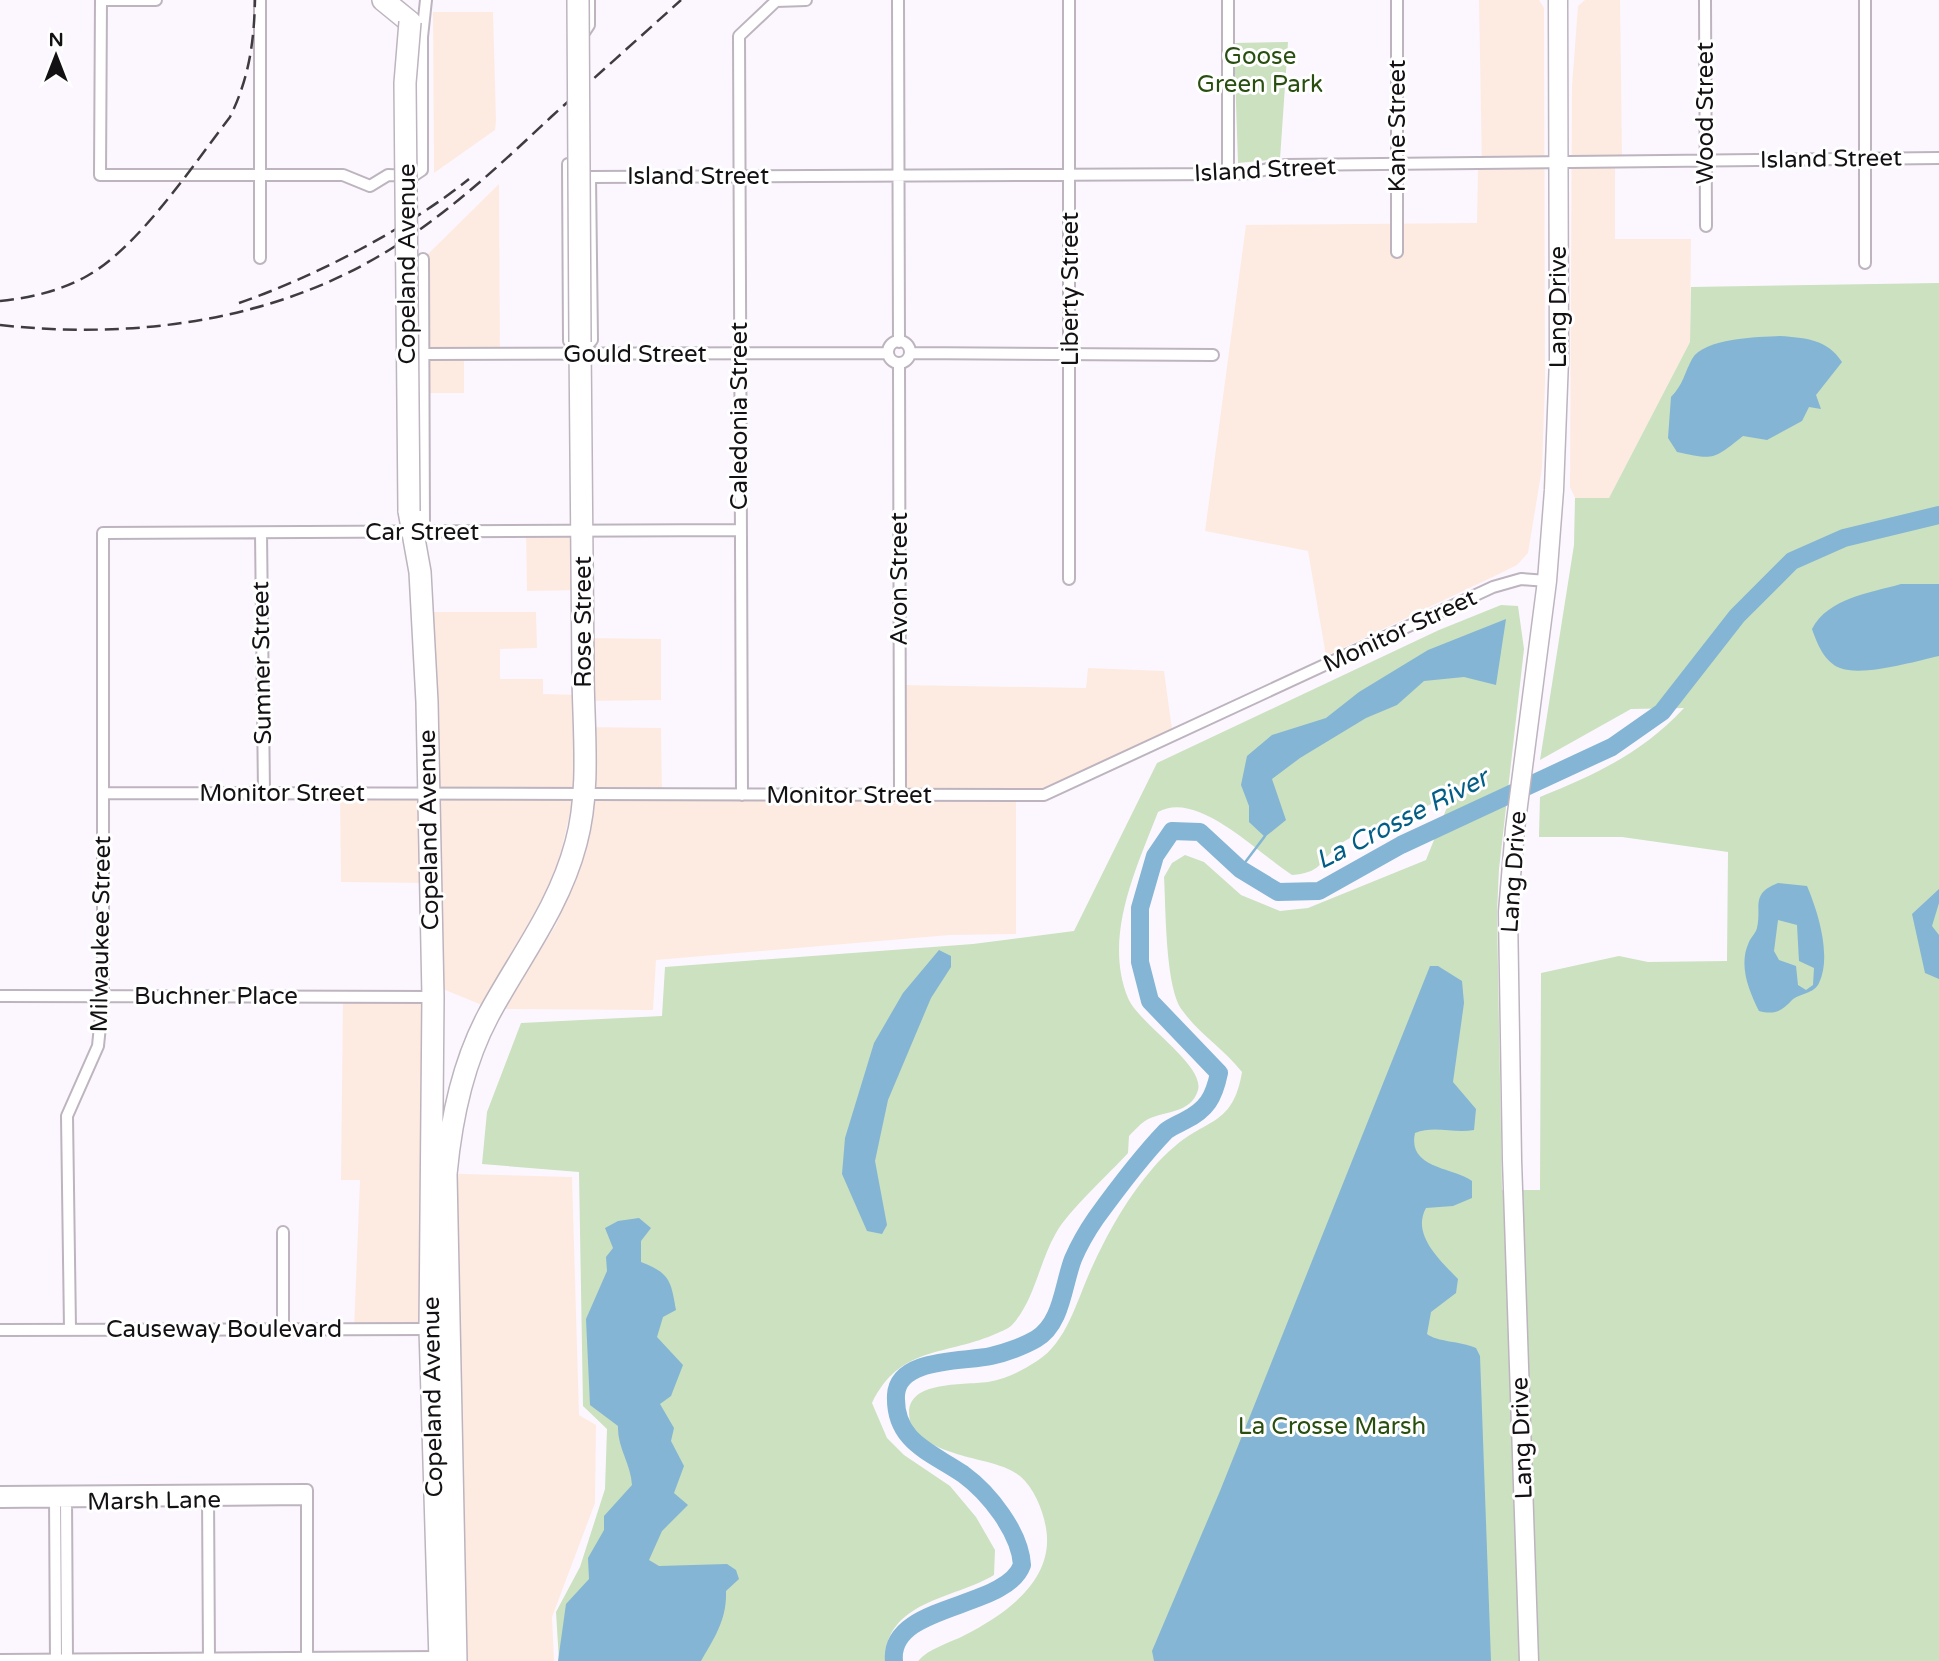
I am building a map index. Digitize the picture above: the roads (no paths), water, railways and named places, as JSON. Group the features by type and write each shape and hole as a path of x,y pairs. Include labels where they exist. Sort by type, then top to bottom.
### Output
{"highway":[{"path":"383,0 410,22"},
{"name":"Copeland Avenue","path":"413,0 405,83 415,525 420,572 429,793 440,1329 438,1566 445,1660"},
{"name":"Rose Street","path":"447,1214 446,1174 450,1132 468,1061 489,1014 541,929 566,879 582,821 584,793 578,0"},
{"name":"Copeland Avenue","path":"445,1660 456,1630 440,1329 447,1214"},
{"path":"438,1566 444,1577 446,1621 456,1630"}],"main road":[{"name":"Lang Drive","path":"1529,1661 1511,1105 1508,912 1526,734 1547,581 1559,359 1558,0"}],"street":[{"path":"156,0 101,0 100,175 343,175 370,186 388,175 413,176 422,170 422,37 426,0"},
{"path":"260,0 260,258"},
{"path":"568,0 568,38 571,43 588,29 589,0"},
{"name":"Caledonia Street","path":"742,795 739,36 776,1 806,0"},
{"path":"898,0 899,342"},
{"name":"Liberty Street","path":"1069,0 1069,579"},
{"path":"1228,0 1228,174"},
{"name":"Kane Street","path":"1397,0 1397,252"},
{"name":"Wood Street","path":"1705,0 1706,226"},
{"path":"1865,0 1865,263"},
{"name":"Island Street","path":"580,348 592,340 590,177 1228,174 1251,173 1285,165 1939,158"},
{"path":"568,164 569,341 580,348"},
{"path":"415,525 423,354 423,259"},
{"path":"899,342 908,346 910,353 907,359 899,363 891,359 888,352 893,344 899,342"},
{"name":"Gould Street","path":"423,354 580,348 739,354 888,352"},
{"path":"910,353 1213,355"},
{"name":"Avon Street","path":"899,363 900,795"},
{"name":"Car Street","path":"103,533 261,533 415,525 582,530 740,530"},
{"name":"Milwaukee Street","path":"71,1329 67,1116 98,1046 103,996 103,533"},
{"name":"Sumner Street","path":"261,533 264,793"},
{"name":"Monitor Street","path":"103,793 1035,797 1051,793 1493,587 1521,579 1547,581"},
{"name":"Buchner Place","path":"0,996 433,997"},
{"path":"283,1232 283,1329"},
{"name":"Causeway Boulevard","path":"0,1330 440,1329"},
{"name":"Marsh Lane","path":"0,1492 60,1497"},
{"path":"208,1495 209,1660"},
{"name":"Marsh Lane","path":"0,1502 60,1497 307,1495 307,1660"},
{"path":"60,1497 61,1660"},
{"path":"0,1660 445,1660"}],"water":[{"path":"1780,336 1823,344 1842,362 1816,395 1821,409 1809,407 1802,421 1767,440 1743,436 1719,454 1706,457 1677,452 1668,438 1671,397 1698,352 1719,343"},
{"path":"1901,584 1939,584 1939,656 1862,671 1834,665 1822,652 1812,629 1819,619 1828,610 1851,598"},
{"path":"1506,619 1496,685 1464,677 1424,681 1397,705 1366,718 1300,758 1272,779 1286,820 1265,837 1249,822 1249,806 1241,785 1247,756 1272,735 1326,718 1359,692 1428,650"},
{"path":"1778,883 1807,886 1819,921 1824,947 1823,972 1817,987 1770,1013 1759,1011 1745,969 1746,951 1757,928 1760,896","holes":["1778,920 1797,925 1799,961 1814,968 1813,985 1806,990 1798,985 1796,966 1779,960 1774,951"]},
{"path":"1939,889 1939,903 1932,926 1939,935 1939,979 1925,973 1912,914"},
{"path":"939,950 951,956 951,967 931,998 888,1100 875,1161 887,1225 882,1234 867,1231 842,1174 845,1138 874,1043 903,993"},
{"path":"1430,966 1438,966 1462,981 1464,1003 1453,1082 1476,1109 1474,1130 1430,1130 1415,1133 1414,1145 1425,1160 1472,1181 1472,1198 1453,1206 1426,1208 1422,1218 1422,1228 1430,1247 1458,1279 1456,1293 1431,1312 1427,1334 1476,1348 1480,1356 1491,1661 1154,1661 1152,1651 1220,1491"},
{"path":"639,1218 651,1228 641,1241 641,1262 664,1274 673,1292 676,1310 663,1317 657,1337 683,1365 671,1396 660,1404 674,1428 671,1441 684,1466 674,1493 688,1505 662,1531 649,1560 659,1566 727,1564 736,1570 739,1579 726,1591 722,1619 701,1661 558,1661 566,1604 589,1579 588,1558 604,1530 604,1516 632,1485 618,1426 590,1405 586,1319 607,1271 606,1257 613,1248 605,1228 618,1221"}],"waterway":[{"name":"La Crosse River","path":"894,1661 897,1642 909,1628 928,1617 994,1591 1012,1580 1022,1565 1016,1540 993,1502 963,1474 927,1452 908,1435 897,1411 896,1395 900,1383 908,1374 920,1368 1002,1353 1031,1342 1045,1332 1056,1314 1075,1254 1096,1218 1157,1141 1168,1130 1204,1107 1215,1089 1219,1073 1150,1001 1140,962 1140,908 1155,856 1172,831 1200,832 1240,869 1278,892 1319,891 1401,845 1612,747 1662,712 1737,616 1792,561 1844,538 1939,515"},
{"path":"1240,869 1265,836"}],"railway":[{"path":"0,301 45,293 87,276 126,246 164,204 230,117 242,88 249,60 255,0"},
{"path":"0,325 103,330 206,319 256,308 305,292 352,271 397,245 457,201 681,0"},
{"path":"239,303 298,280 359,250 417,216 469,179"}],"park label":[{"name":"Goose Green Park","path":"1260,70"},
{"name":"La Crosse Marsh","path":"1332,1426"}]}
